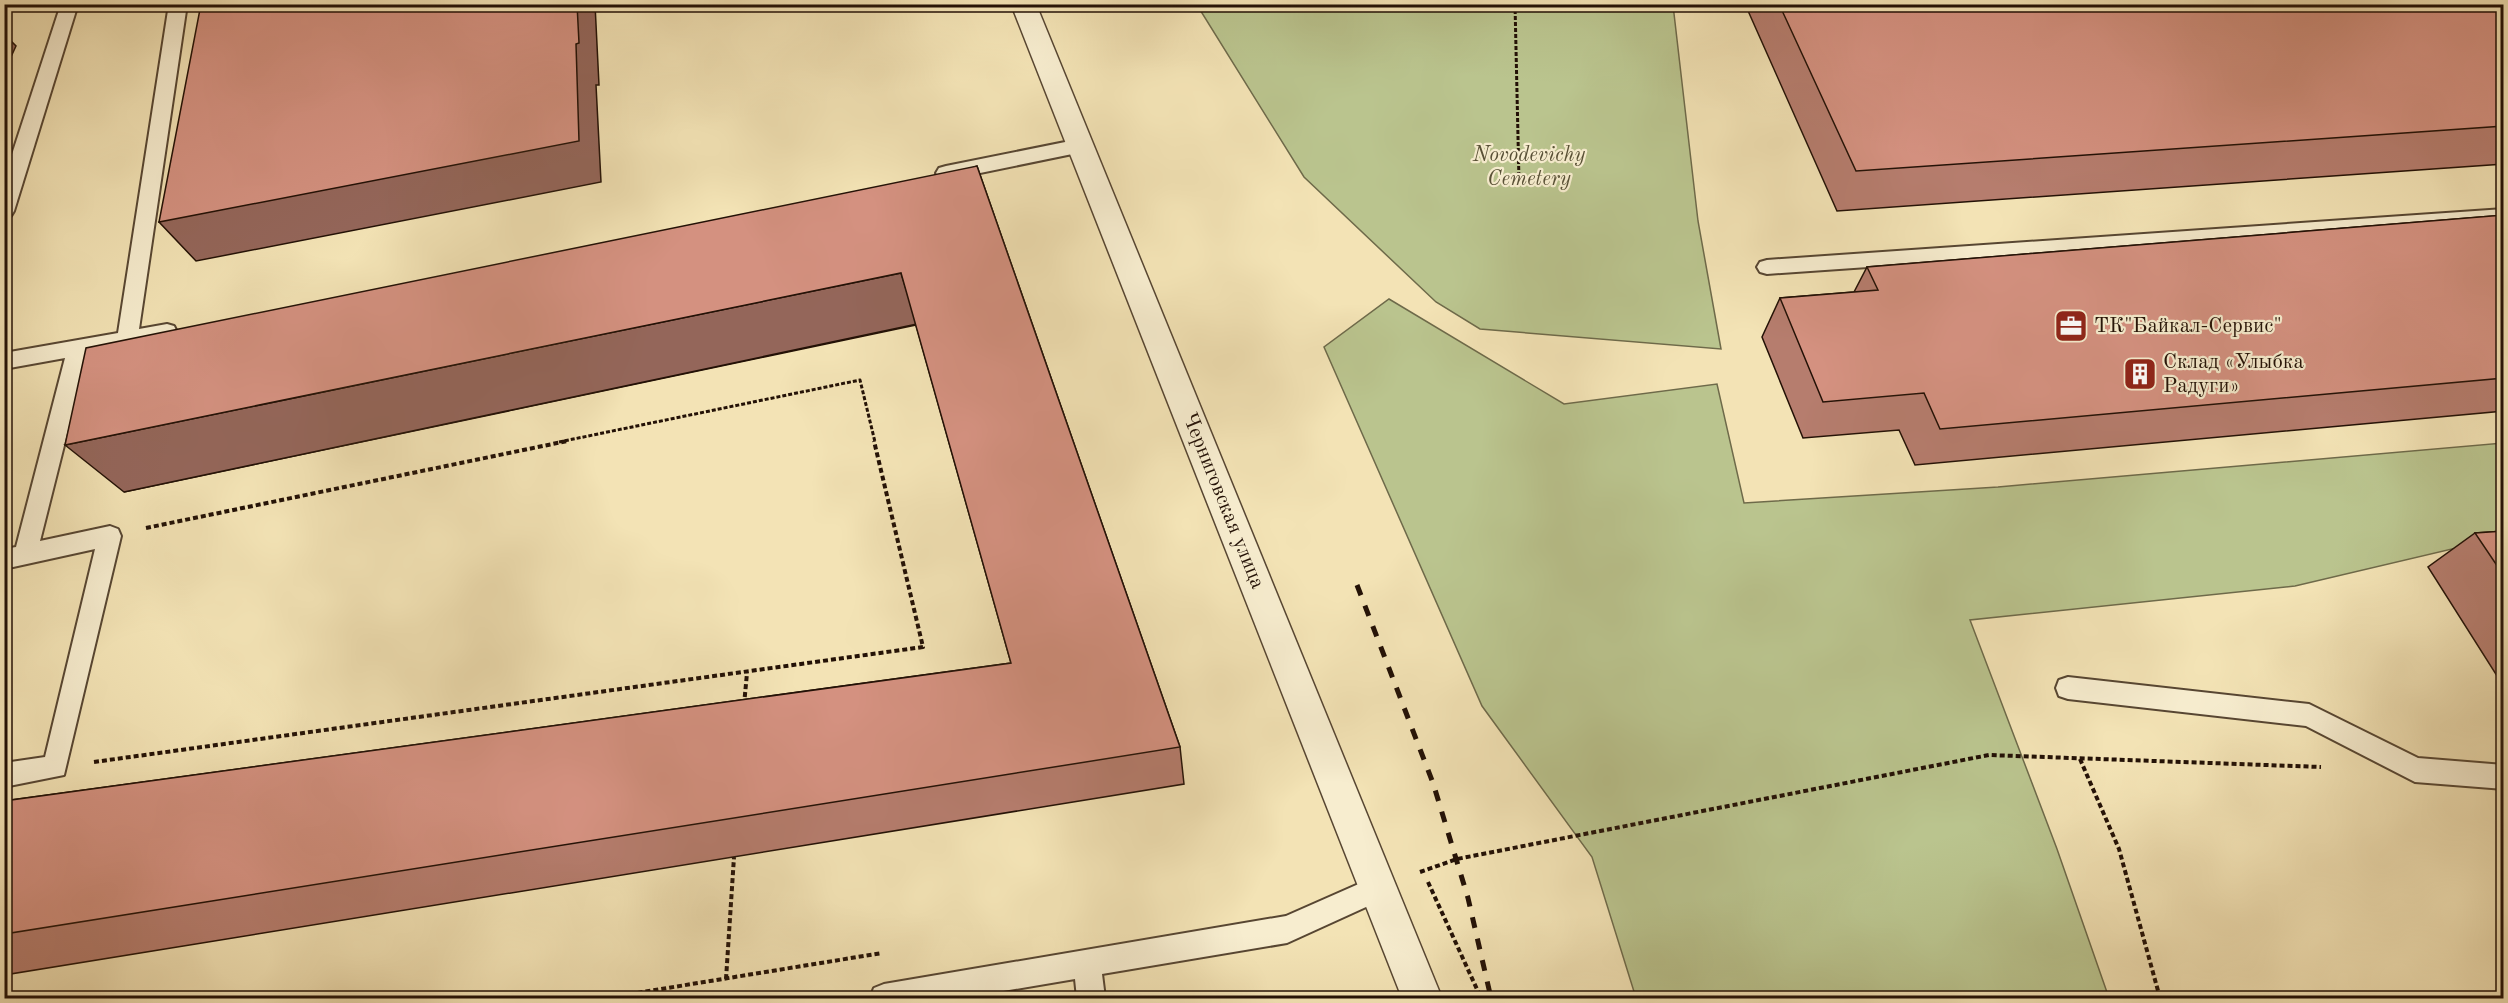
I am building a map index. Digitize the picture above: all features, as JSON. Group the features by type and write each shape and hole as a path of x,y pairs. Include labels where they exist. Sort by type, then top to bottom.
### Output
{"street":[{"name":"Черниговская улица","path":"1023,4 1422,999"}],"lane":[{"path":"4,211 70,4"},
{"path":"127,339 178,4"},
{"path":"923,178 1080,146"},
{"path":"1767,267 2504,216"},
{"path":"4,361 182,329"},
{"path":"4,775 55,767 110,536 15,557 78,348"},
{"path":"2067,688 2309,715 2415,770 2504,777"},
{"path":"884,999 1287,929 1379,888"},
{"path":"1087,963 1091,999"}],"path":[{"path":"1515,4 1519,181"},
{"path":"55,767 923,647 860,380 110,536"},
{"path":"744,708 747,673"},
{"path":"1379,888 1457,859 1989,755 2331,767"},
{"path":"2080,759 2119,849 2160,999"},
{"path":"726,979 734,857"},
{"path":"1423,871 1481,999"}],"green space":[{"name":"Novodevichy Cemetery","path":"1197,5 1673,5 1698,221 1721,349 1480,329 1436,302 1304,177"},
{"path":"1389,299 1564,404 1717,384 1744,503 1998,487 2503,443 2503,537 2295,586 1970,620 2057,849 2109,998 1636,998 1592,857 1482,706 1324,347"}],"building":[{"path":"201,4 577,4 579,141 159,222"},
{"path":"1779,4 1883,4 1885,7 1921,4 2504,4 2504,126 1856,171"},
{"path":"977,166 1180,747 4,934 4,801 1011,663 901,273 65,445 86,348"},
{"name":"Склад «Улыбка Радуги»","path":"2504,215 2504,378 1940,429 1924,393 1823,402 1780,298 1878,290 1867,267"},
{"path":"2504,531 2504,576 2475,533"}],"railway":[{"path":"1357,585 1433,783 1468,898 1491,998"}],"place":[{"name":"ТК\"Байкал-Сервис\"","path":"2071,326"},
{"name":"Склад «Улыбка Радуги»","path":"2140,374"}]}
